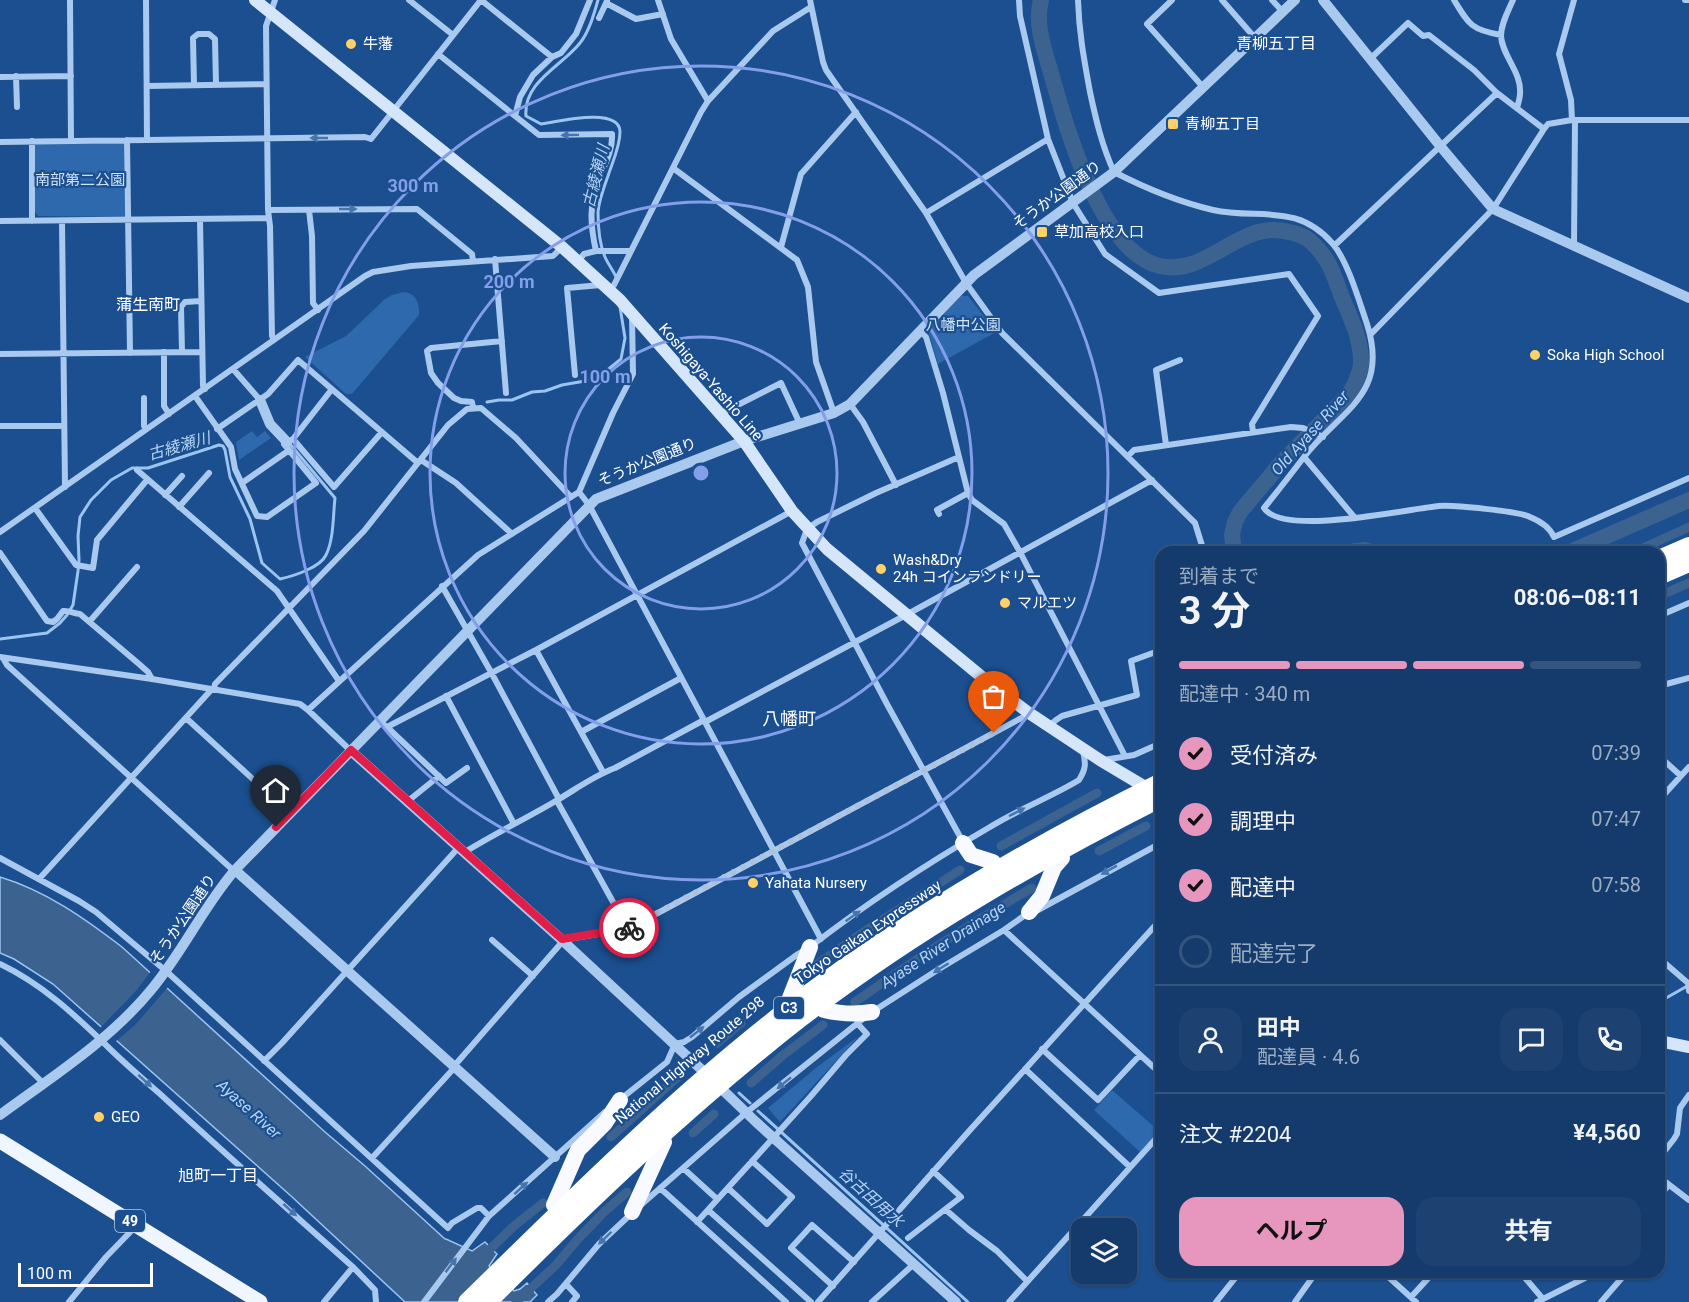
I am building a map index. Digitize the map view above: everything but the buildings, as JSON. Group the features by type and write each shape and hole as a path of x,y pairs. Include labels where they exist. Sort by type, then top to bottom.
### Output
{"highway":[{"path":"1665,548 1689,538"},
{"path":"1665,556 1689,546"},
{"path":"1665,573 1689,563"},
{"path":"1665,581 1689,571"},
{"name":"National Highway Route 298","path":"457,1302 608,1153 702,1070 790,999 906,917 993,862 1155,776"},
{"name":"Tokyo Gaikan Expressway","path":"467,1302 656,1120 792,1006 894,933 978,880 1089,818 1155,785"},
{"name":"Tokyo Gaikan Expressway","path":"488,1302 568,1222 656,1140 711,1091 802,1018 886,957 980,896 1051,855 1155,800"},
{"path":"499,1302 570,1231 664,1143 724,1090 824,1010 881,969 967,913 1062,858 1155,809"},
{"path":"963,843 971,855 993,862"},
{"path":"1029,912 1041,896 1054,867 1062,858"},
{"path":"790,999 816,943"},
{"path":"824,1010 855,1015 872,1012"},
{"path":"554,1205 578,1150 601,1128 620,1100"},
{"path":"632,1212 664,1143"}],"main road":[{"name":"Koshigaya-Yashio Line","path":"255,0 273,6 393,110 562,247 607,287 744,441 792,511 827,549 994,687 1082,749 1155,793"},
{"path":"1665,1042 1689,1047"},
{"name":"49","path":"0,1141 260,1302"}],"street":[{"path":"70,0 71,141"},
{"path":"146,0 147,140"},
{"path":"409,0 453,35"},
{"path":"0,142 366,137 371,139 481,0 552,57"},
{"path":"515,116 520,97 533,75 552,57 561,53 576,34 590,0"},
{"path":"658,0 671,39 708,101"},
{"path":"1019,0 1020,16 1048,140 1076,201 1105,254 1156,292 1289,274 1318,316 1252,424 1253,432"},
{"path":"1078,0 1081,45 1110,175 1193,205 1216,210 1276,214 1303,221 1321,232 1335,245 1345,264 1371,334 1372,367 1362,395 1341,420 1321,436 1304,457 1264,508 1267,513 1299,522 1355,518 1441,506 1491,510 1529,516 1551,531 1554,537 1689,478"},
{"path":"1172,0 1147,24 1203,87"},
{"path":"1222,0 1255,38"},
{"path":"1272,0 1283,12"},
{"name":"そうか公園通り","path":"0,1115 105,1038 138,1005 164,974 207,906 234,871 351,750 383,724 467,631 589,505 601,496 744,441 800,424 850,404 966,283 989,263 1110,175 1295,0"},
{"path":"1323,0 1493,209 1689,298"},
{"path":"1454,0 1464,17 1476,29 1501,34"},
{"path":"1513,0 1501,34 1504,48 1514,67 1521,94 1517,108"},
{"path":"1574,0 1559,54 1574,121 1574,246"},
{"path":"599,18 606,2 636,19 663,14"},
{"path":"575,375 567,288 614,285 708,101 773,30 810,4 826,69 926,213 966,283 1002,333 1195,523 1202,546"},
{"path":"273,6 266,27 266,84 268,218 272,336 274,340"},
{"path":"1370,59 1408,23 1423,36 1429,35 1474,70 1497,93 1544,129"},
{"path":"194,85 193,38 198,34 209,34 215,39 216,85"},
{"path":"438,54 539,135 612,134 608,157 598,180 591,213 591,226 598,252"},
{"path":"0,76 70,76"},
{"path":"16,76 17,107"},
{"path":"147,86 266,84"},
{"path":"1335,245 1497,93"},
{"path":"781,247 801,174 856,112"},
{"path":"1371,334 1493,209 1548,124 1574,121 1689,120"},
{"path":"127,140 130,353"},
{"path":"926,213 1048,140"},
{"path":"32,141 32,221"},
{"path":"673,168 797,260 808,287 816,362 834,412"},
{"path":"268,210 417,209 465,246 472,254 473,261"},
{"path":"309,210 312,236 313,303 318,310"},
{"path":"0,221 268,218"},
{"path":"200,220 202,386 205,389"},
{"path":"62,221 65,487"},
{"path":"0,532 365,276 373,272 411,266 553,255 562,247"},
{"path":"578,261 584,254 630,251"},
{"path":"495,259 506,393"},
{"path":"182,352 182,307 185,302 201,301"},
{"path":"308,710 477,555 579,492 613,413 633,374 632,314"},
{"path":"920,331 926,338 940,382 968,493 972,500 1004,524 1125,756"},
{"path":"472,408 472,402 454,398 438,383 431,373 427,351 431,348 502,341"},
{"path":"164,352 164,406 169,414"},
{"path":"0,354 201,352"},
{"path":"1166,445 1156,370 1180,360"},
{"path":"218,429 268,394 301,362 419,461 456,483 512,534"},
{"path":"233,369 260,400 270,424 334,487 382,432"},
{"path":"719,415 781,383 800,424"},
{"path":"242,483 289,444 332,389"},
{"path":"195,396 231,447 235,470 256,516 267,517 316,483 289,444"},
{"path":"144,398 144,426 147,429"},
{"path":"850,404 863,422 896,485"},
{"path":"39,879 213,689 215,684 364,531 448,425 467,409 481,408 516,438 571,497"},
{"path":"0,426 64,426"},
{"path":"1128,456 1134,450 1291,426 1303,428 1321,436"},
{"path":"959,457 827,517 807,529 802,543 963,843"},
{"path":"1304,457 1355,518"},
{"path":"137,470 278,591 339,681"},
{"path":"179,507 209,473"},
{"path":"165,495 182,476"},
{"path":"35,508 76,565 93,568 97,540 147,480"},
{"path":"264,1060 462,849 558,800 603,772 615,768 906,615 1152,480"},
{"path":"579,492 589,505 775,851 816,943"},
{"path":"939,514 937,510 968,493"},
{"path":"467,768 446,783 383,724 446,696 536,650 792,511"},
{"path":"0,553 47,621 53,622 63,610 80,614 144,668 152,679"},
{"path":"69,570 76,565"},
{"path":"90,621 137,567"},
{"path":"442,586 491,672 628,929"},
{"path":"1665,613 1689,603"},
{"path":"536,650 603,772"},
{"path":"1049,727 1062,716 1137,695 1131,661 1155,652"},
{"path":"2,657 300,704 562,940 773,1137 956,1302"},
{"path":"2,657 7,665 131,778 555,1157"},
{"path":"581,732 681,678"},
{"path":"1665,684 1689,678"},
{"path":"446,696 514,824"},
{"path":"372,1158 455,1066 562,940 628,929 1029,713"},
{"path":"186,718 290,813"},
{"path":"1100,760 1125,756 1155,746"},
{"path":"675,1044 692,1037 748,991 896,886 992,825 1079,780 1086,763 1082,749"},
{"path":"1665,761 1681,776"},
{"path":"1665,793 1689,767"},
{"path":"408,801 439,776"},
{"path":"548,1302 599,1244 632,1212 747,1112 872,1012 1029,912 1040,909 1155,846"},
{"path":"0,858 96,912 264,1060 448,1228 452,1223 477,1208 481,1208 489,1216"},
{"path":"818,1302 1042,1049 1155,926"},
{"path":"1004,930 1155,1069"},
{"path":"492,940 533,976"},
{"path":"1665,963 1688,983 1689,991"},
{"path":"0,964 46,991 105,1038 353,1267 375,1290 376,1302"},
{"path":"697,1222 846,1055 867,1035 858,1023"},
{"path":"0,1040 43,1083"},
{"path":"424,1302 489,1216 620,1100 667,1062 675,1044"},
{"path":"1042,1049 1098,1100 1140,1055"},
{"path":"1025,1069 1131,1167"},
{"path":"1665,1151 1677,1134 1680,1108 1688,1099"},
{"path":"1009,1302 1155,1138"},
{"path":"728,1188 767,1224 792,1197 752,1161"},
{"path":"683,1168 717,1200"},
{"path":"908,1238 961,1197 933,1171"},
{"path":"1665,1182 1689,1200"},
{"path":"1665,1189 1669,1185"},
{"path":"660,1188 786,1302"},
{"path":"708,1210 811,1302"},
{"path":"946,1210 997,1251 1027,1281"},
{"path":"69,1302 106,1257 137,1225"},
{"path":"833,1286 791,1248 812,1225 854,1262"},
{"path":"872,1302 914,1264"},
{"path":"324,1302 353,1267"},
{"path":"1216,1302 1235,1278"},
{"path":"1295,1302 1312,1278"},
{"path":"1389,1278 1413,1300 1430,1278"},
{"path":"1524,1278 1540,1301 1585,1278"},
{"path":"1601,1302 1622,1278"},
{"path":"566,1284 576,1296 572,1302"}],"green space":[{"name":"南部第二公園","path":"35,144 124,144 125,217 38,216 35,212"},
{"path":"404,292 412,294 416,300 419,315 352,394 346,394 305,357 346,336 385,299"},
{"name":"八幡中公園","path":"961,296 968,296 996,332 938,364 928,330"},
{"path":"252,431 257,437 265,431 271,438 239,460 236,442"},
{"path":"859,1036 780,1122 768,1108"},
{"path":"1112,1090 1155,1128 1155,1135 1140,1152 1094,1110"}],"water":[{"name":"Ayase River","path":"0,877 64,906 122,947 445,1239 472,1251 485,1242 497,1254 489,1266 514,1291 527,1283 537,1295 530,1302 405,1302 291,1196 53,984 14,959 0,953"}],"pier":[{"path":"152,970 169,986 135,1025 115,1042 100,1028 135,992"}],"waterway":[{"name":"古綾瀬川","path":"598,0 583,39 545,75 531,93 526,116 541,124 586,118 610,120 617,124 620,132 619,143 598,212 601,246 616,277"},
{"name":"Old Ayase River","path":"1041,0 1039,20 1042,40 1067,129 1090,187 1104,215 1121,239 1139,256 1160,266 1176,267 1204,259 1260,232 1275,230 1301,236 1309,240 1327,261 1355,328 1360,346 1361,364 1352,390 1282,462 1240,512 1232,535 1233,546"},
{"name":"古綾瀬川","path":"487,402 512,400 532,392 585,381 605,372 621,359 625,338 620,307"},
{"name":"古綾瀬川","path":"0,639 47,633 67,615 73,605 78,571 80,517 91,500 111,480 132,468 148,468 219,445 225,450 230,477 250,519 262,563 280,579 299,574 318,564 326,555 330,542 335,498 290,444"},
{"name":"Old Ayase River","path":"1584,546 1689,500"},
{"name":"Ayase River Drainage","path":"1647,546 1689,527"},
{"name":"Ayase River Drainage","path":"1665,593 1689,583"},
{"name":"Ayase River Drainage","path":"1001,846 1097,793"},
{"name":"Ayase River Drainage","path":"1099,851 1146,826"},
{"name":"Ayase River Drainage","path":"816,965 960,870"},
{"name":"Ayase River Drainage","path":"855,1002 942,943 1032,888"},
{"path":"1665,999 1689,985"},
{"name":"Ayase River Drainage","path":"716,1044 741,1023"},
{"name":"Ayase River Drainage","path":"751,1083 823,1025"},
{"name":"Ayase River Drainage","path":"611,1137 679,1076"},
{"name":"谷古田用水","path":"739,1093 750,1103"},
{"name":"谷古田用水","path":"758,1111 968,1302"},
{"name":"Ayase River Drainage","path":"693,1133 714,1114"},
{"name":"Ayase River Drainage","path":"516,1302 556,1265 605,1211 627,1192"},
{"name":"Ayase River Drainage","path":"483,1256 514,1226 543,1203"}],"way so far":[{"path":"629,928 994,733"}],"place":[{"name":"牛藩","path":"351,44"},
{"name":"青柳五丁目","path":"1173,124"},
{"name":"草加高校入口","path":"1042,232"},
{"name":"Soka High School","path":"1535,355"},
{"name":"Wash&Dry 24h コインランドリー","path":"881,569"},
{"name":"マルエツ","path":"1005,603"},
{"name":"Yahata Nursery","path":"753,883"},
{"name":"GEO","path":"99,1117"}],"district":[{"name":"青柳五丁目","path":"1276,43"},
{"name":"蒲生南町","path":"148,304"},
{"name":"八幡町","path":"789,718"},
{"name":"旭町一丁目","path":"218,1175"}],"route":[{"path":"276,827 351,750 562,939 629,928"}]}
